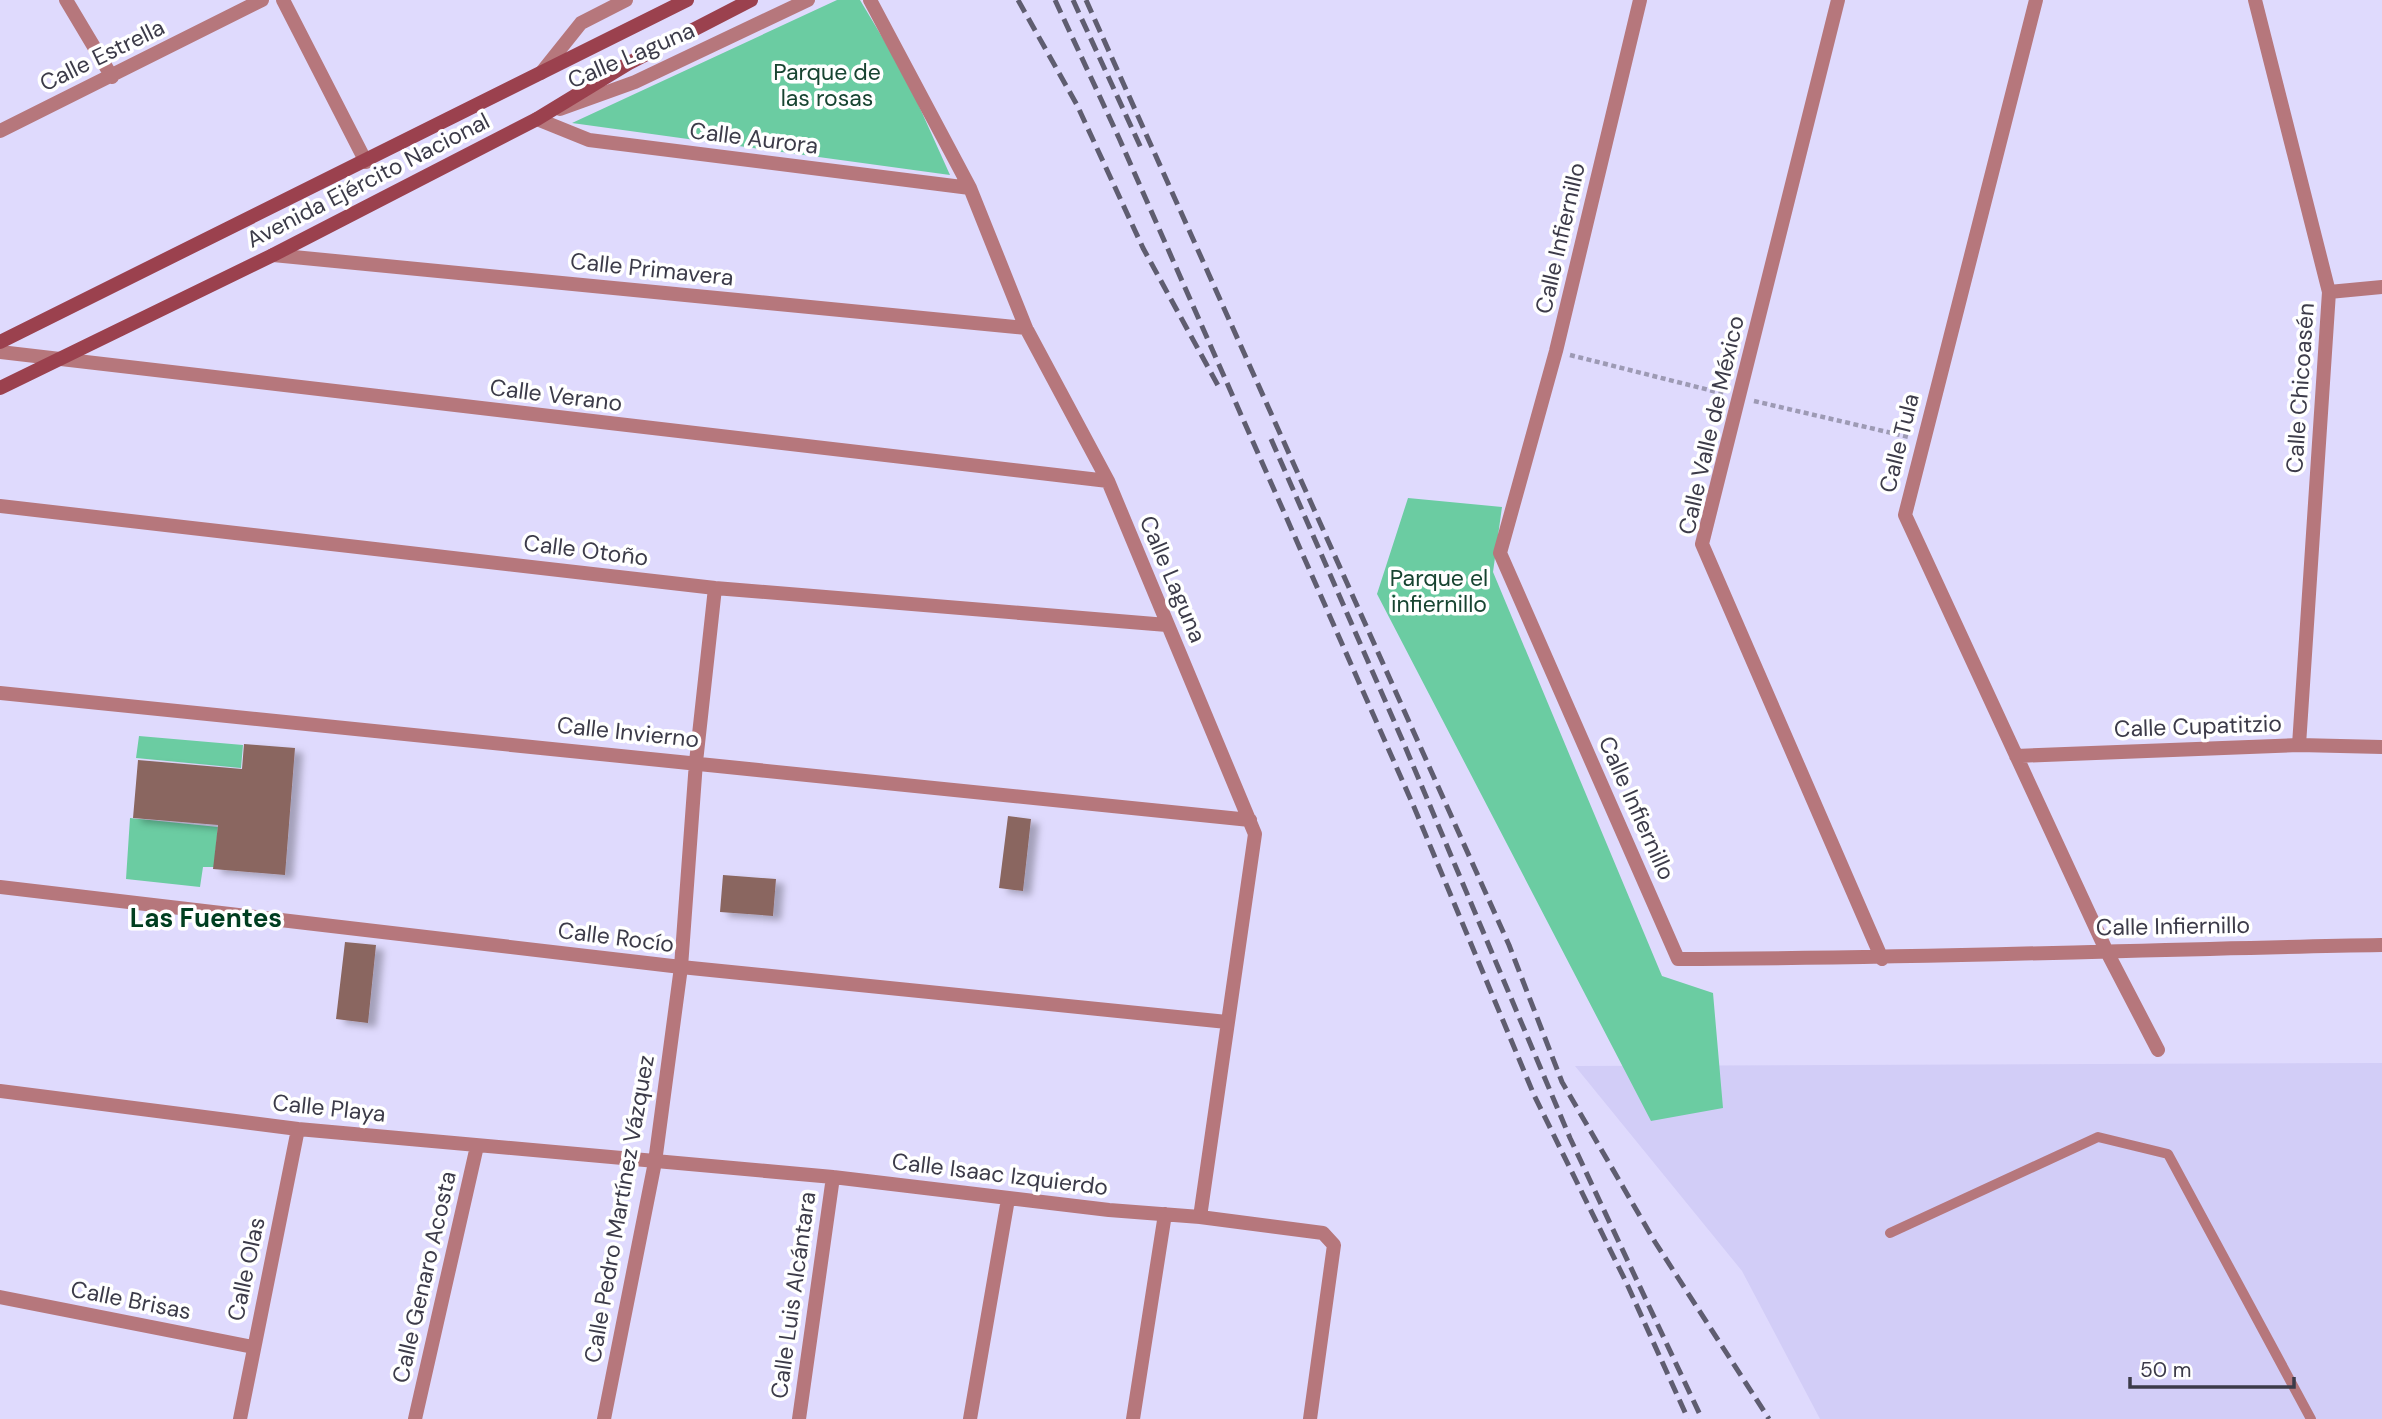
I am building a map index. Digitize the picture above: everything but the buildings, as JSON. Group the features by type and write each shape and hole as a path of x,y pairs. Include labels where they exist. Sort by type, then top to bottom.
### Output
{"main road":[{"name":"Avenida Ejército Nacional","path":"0,342 687,0"},
{"name":"Avenida Ejército Nacional","path":"0,388 273,255 542,116 629,63 751,0"}],"street":[{"path":"66,0 112,77"},
{"name":"Calle Estrella","path":"0,131 262,0"},
{"path":"283,0 366,162"},
{"name":"Calle Laguna","path":"541,73 581,23 626,0"},
{"name":"Calle Laguna","path":"542,116 635,82 808,0"},
{"name":"Calle Laguna","path":"870,0 970,188 1027,328 1108,481 1255,834 1200,1217"},
{"name":"Calle Infiernillo","path":"1640,0 1556,351 1500,553 1678,959 1881,959 2106,950 2382,945"},
{"name":"Calle Valle de México","path":"1838,0 1702,544 1881,959"},
{"name":"Calle Tula","path":"2036,0 1905,515 2106,950 2158,1050"},
{"name":"Calle Chicoasén","path":"2256,0 2329,292 2299,745"},
{"name":"Calle Aurora","path":"542,116 589,140 970,188"},
{"name":"Calle Primavera","path":"273,255 1027,328"},
{"path":"2329,292 2382,287"},
{"name":"Calle Verano","path":"0,352 1108,481"},
{"name":"Calle Otoño","path":"0,506 715,588 1167,625"},
{"name":"Calle Pedro Martínez Vázquez","path":"604,1419 655,1162 681,967 696,762 715,588"},
{"name":"Calle Invierno","path":"0,693 1250,820"},
{"name":"Calle Cupatitzio","path":"2016,756 2299,745 2382,747"},
{"name":"Calle Rocío","path":"0,887 681,967 1227,1022"},
{"name":"Calle Playa","path":"0,1091 298,1129 655,1162"},
{"name":"Calle Olas","path":"240,1419 298,1129"},
{"name":"Calle Genaro Acosta","path":"415,1419 477,1146"},
{"name":"Calle Isaac Izquierdo","path":"655,1162 833,1177 1324,1233 1334,1245 1310,1419"},
{"name":"Calle Luis Alcántara","path":"799,1419 833,1177"},
{"path":"970,1419 1008,1199"},
{"path":"1133,1419 1165,1214"},
{"name":"Calle Brisas","path":"0,1297 253,1348"}],"lane":[{"path":"1890,1233 2098,1137 2168,1154 2311,1419"}],"shaded area":[{"path":"2382,1063 2382,1419 1820,1419 1742,1271 1575,1066"}],"green space":[{"name":"Parque de las rosas","path":"837,0 860,0 906,77 950,175 572,123"},
{"name":"Parque el infiernillo","path":"1408,498 1502,507 1493,572 1662,976 1713,993 1723,1108 1651,1121 1377,594"},
{"path":"139,736 243,745 241,768 136,758"},
{"path":"130,818 218,827 214,867 203,867 200,887 126,879"}],"railway":[{"path":"1018,0 1077,105 1143,248 1221,391"},
{"path":"1055,0 1119,138 1414,807 1534,1095 1627,1284 1688,1419"},
{"path":"1073,0 1141,148"},
{"path":"1086,0 1509,945 1562,1082 1655,1242 1769,1419"},
{"path":"1271,439 1404,744 1570,1138 1702,1419"}],"district":[{"name":"Las Fuentes","path":"206,918"}]}
